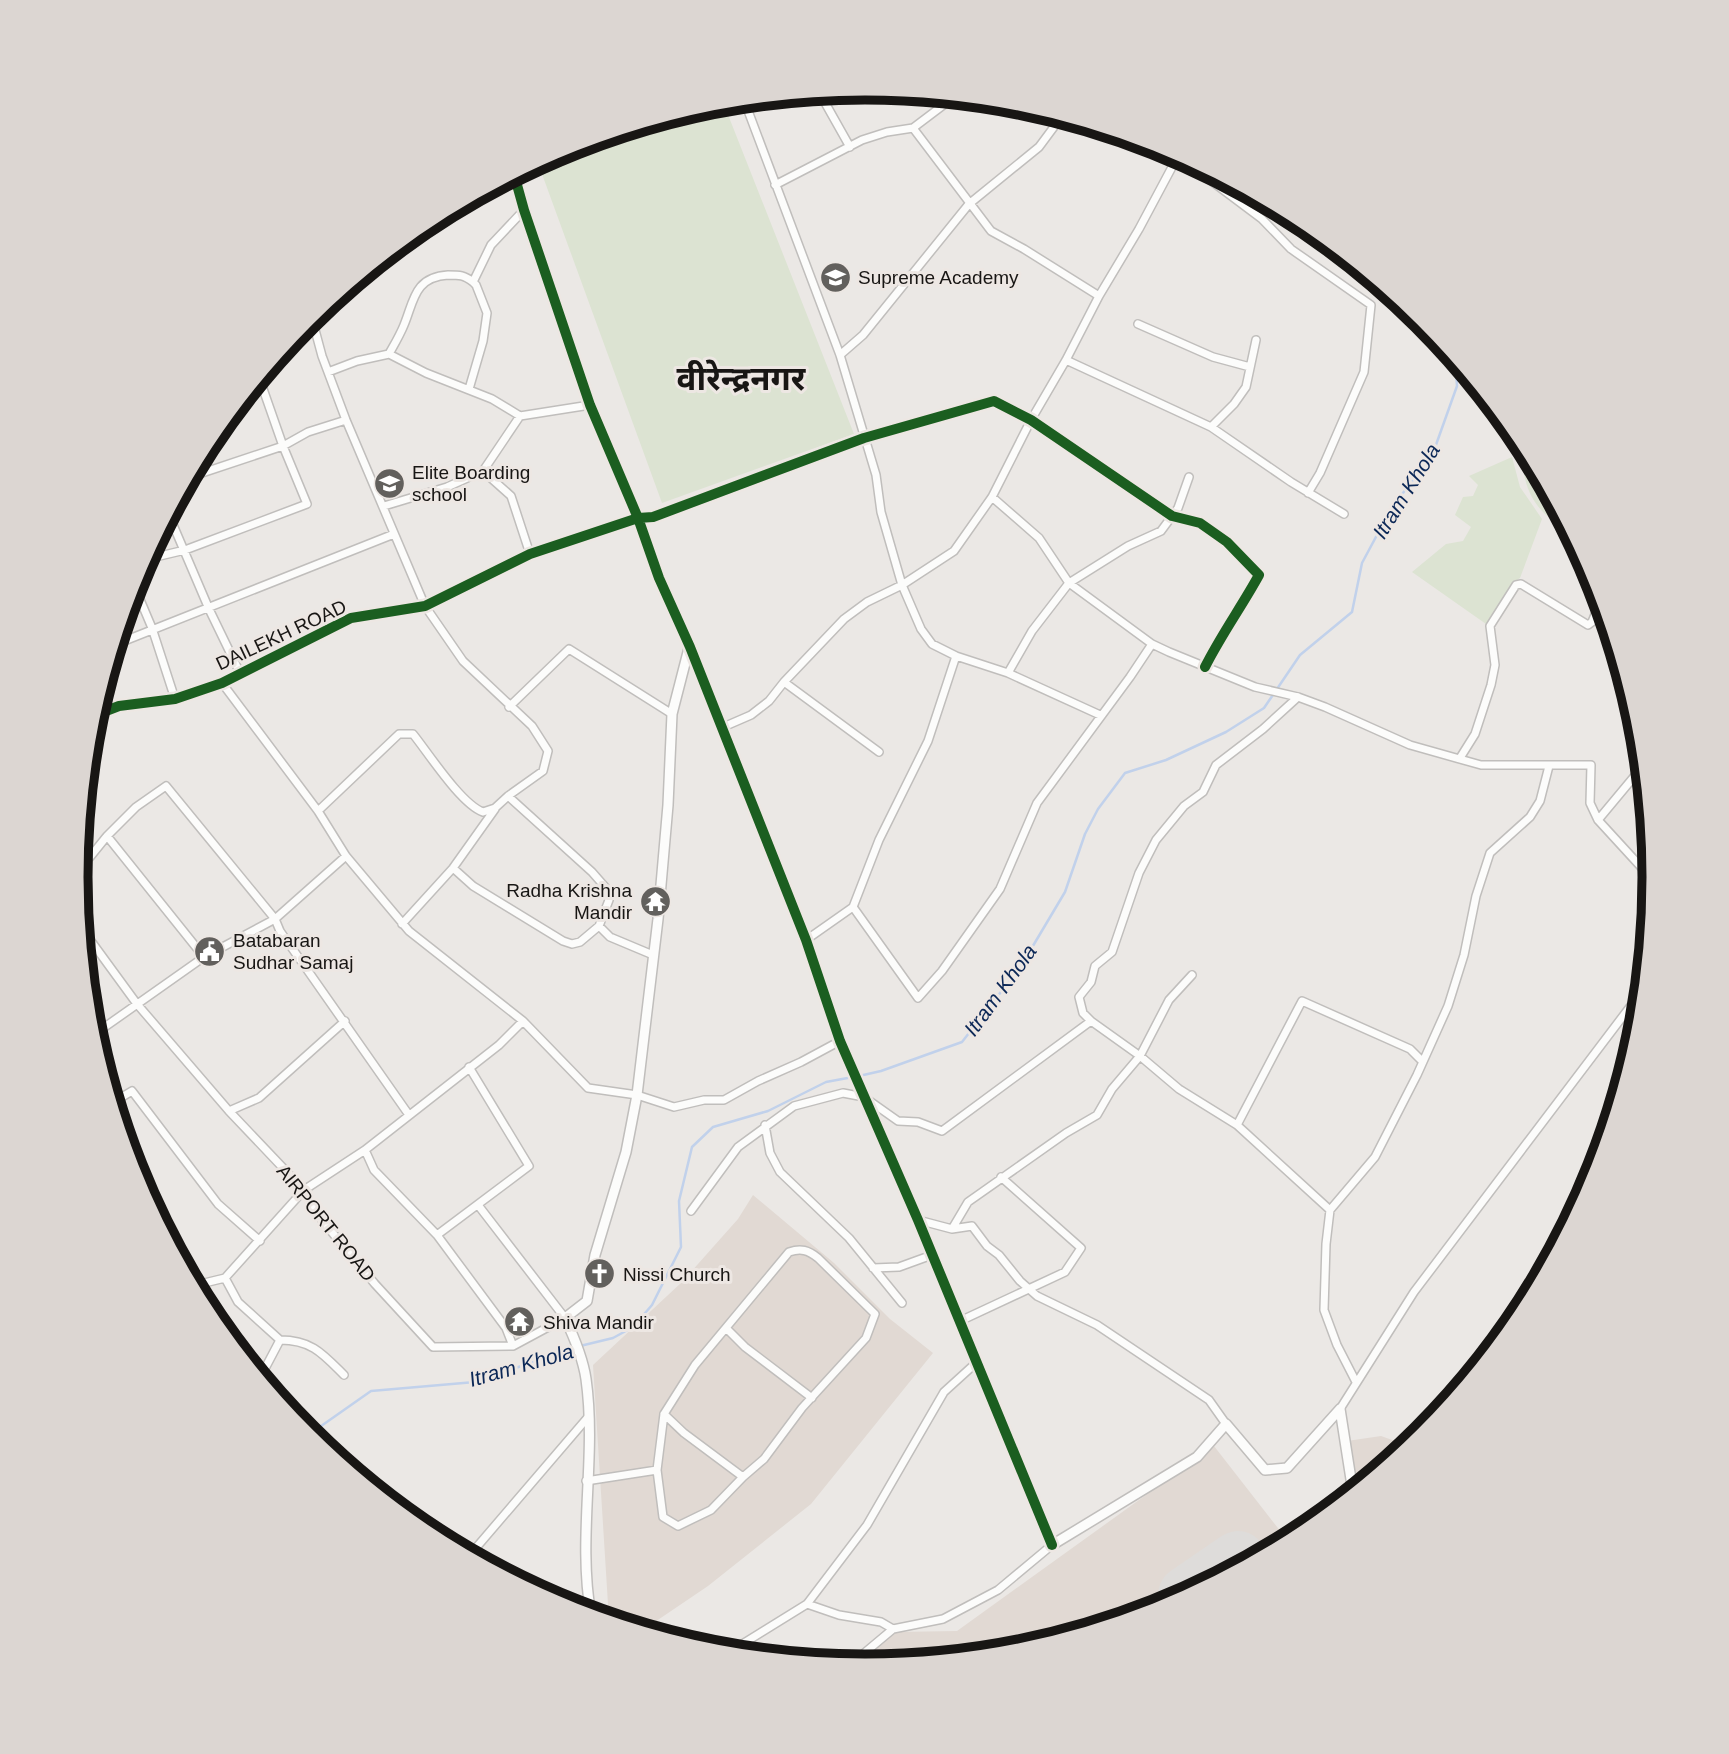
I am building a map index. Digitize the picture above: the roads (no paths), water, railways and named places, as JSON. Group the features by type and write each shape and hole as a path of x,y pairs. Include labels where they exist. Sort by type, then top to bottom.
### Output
{"street":[{"path":"825,102 850,147"},
{"path":"775,185 850,147 887,132 913,128 940,104"},
{"path":"747,109 840,355 876,475 881,512 902,585 920,629 932,644 956,656 1009,673 1100,715"},
{"path":"840,355 863,335 969,204 1039,147 1056,124"},
{"path":"913,128 991,231 1098,296"},
{"path":"721,728 751,715 769,701 844,619 867,602 902,585 954,551 992,497 1098,296 1139,229 1173,164"},
{"path":"516,182 590,405 638,518 659,578 690,647 806,940 840,1041 918,1220 1052,1545"},
{"path":"1217,185 1262,219 1291,249 1371,305 1364,372 1320,473 1308,493"},
{"path":"473,282 492,245 524,210"},
{"path":"389,354 405,324 413,297 425,283 442,276 463,275 476,285 487,313 483,341 469,388"},
{"path":"1138,324 1213,358 1250,367"},
{"path":"315,328 346,420 425,606 463,662 532,726 548,751 543,771 495,808 453,868 402,924"},
{"path":"1212,427 1246,387 1256,340"},
{"path":"328,372 357,361 389,354 426,373 469,388 520,416 590,405"},
{"path":"1066,360 1212,427 1308,493 1344,514"},
{"path":"157,557 185,550 307,503 262,387"},
{"name":"DAILEKH ROAD","path":"105,711 119,706 175,699 222,683 351,618 425,606 530,554 638,518 653,517 864,438 994,401 1031,420 1172,516 1200,523 1227,542 1259,575 1205,667"},
{"path":"384,506 447,487 484,471 520,416"},
{"path":"201,473 283,446 308,432 346,420"},
{"path":"484,471 511,496 530,554"},
{"path":"1009,673 1032,631 1069,583 1128,545 1161,531 1178,508 1189,477"},
{"path":"992,497 1039,538 1069,583 1152,643 1205,667 1255,687 1298,697 1369,724 1410,745 1481,765 1591,765 1590,803 1598,820 1642,868"},
{"path":"173,524 240,673"},
{"path":"125,640 394,534"},
{"path":"1461,758 1475,734 1491,685 1495,664 1489,626 1516,586 1521,584 1588,625 1595,614"},
{"path":"140,599 175,699"},
{"path":"853,907 918,998 942,971 1000,888 1037,803 1152,643"},
{"path":"565,1318 587,1301 595,1255 626,1152 637,1094 668,806 672,714 690,647"},
{"path":"509,706 569,649 672,714"},
{"path":"806,940 853,907 879,840 928,741 956,656"},
{"path":"784,682 879,752"},
{"path":"222,683 318,811 346,856 409,932 523,1021 589,1088 637,1094 674,1107 704,1100 724,1100 840,1041"},
{"path":"1298,697 1255,736 1216,765 1203,792 1184,806 1156,840 1139,873 1111,952 1095,966 1091,982 1079,998 1083,1013 1091,1021 1140,1056 1179,1089 1237,1125 1329,1210"},
{"path":"318,811 399,734 413,734 464,799 476,810 483,812 495,808"},
{"path":"1356,1382 1337,1345 1324,1310 1329,1210 1375,1157 1448,1006 1464,955 1476,896 1490,853 1530,817 1540,802 1549,766"},
{"path":"1598,820 1635,776"},
{"path":"88,858 136,807 166,786 275,919 280,931 409,1115"},
{"path":"453,868 473,886 572,944 580,942 599,926 608,900 606,888 508,796"},
{"path":"107,836 204,957"},
{"path":"102,1029 204,957 275,919 346,856"},
{"path":"599,926 610,937 653,956"},
{"name":"AIRPORT ROAD","path":"90,940 137,1004 229,1111 304,1190 324,1223 433,1347 513,1346 565,1318"},
{"path":"952,1229 968,1202 1066,1133 1097,1115 1112,1089 1140,1056 1169,1000 1192,975"},
{"path":"1237,1125 1302,1002 1410,1049 1422,1061"},
{"path":"918,1220 952,1229 972,1226 987,1247 999,1255 1037,1296 1097,1325 1209,1400 1265,1470 1287,1468 1340,1409 1414,1292 1630,1008"},
{"path":"229,1111 259,1098 345,1021"},
{"path":"203,1283 225,1278 304,1190 365,1150 499,1045 523,1021"},
{"path":"691,1211 738,1147 765,1125 794,1107 843,1093 862,1094 898,1121 918,1122 942,1131 1091,1021"},
{"path":"437,1234 528,1166 469,1067"},
{"path":"120,1098 132,1091 218,1204 260,1241"},
{"path":"765,1125 770,1153 780,1172 828,1215 902,1303"},
{"path":"365,1150 374,1170 437,1234 506,1328 513,1346"},
{"path":"960,1321 1065,1272 1081,1248 1001,1177"},
{"path":"478,1205 565,1318 583,1366 589,1415 586,1481 587,1582 590,1604"},
{"path":"798,1249 809,1251 818,1258 875,1314 866,1338 812,1398 764,1459 711,1510 678,1526 663,1517 657,1470 664,1414 695,1365 727,1329 789,1252 798,1249"},
{"path":"873,1268 899,1267 932,1255"},
{"path":"225,1278 238,1302 280,1340 299,1340 324,1355 344,1375"},
{"path":"727,1329 745,1347 812,1398"},
{"path":"264,1370 280,1340"},
{"path":"743,1644 807,1604 867,1525 944,1392 976,1362"},
{"path":"1340,1409 1351,1482"},
{"path":"664,1414 684,1433 743,1477"},
{"path":"475,1549 589,1415"},
{"path":"863,1654 893,1629 943,1619 998,1590 1052,1545 1197,1457 1226,1424"},
{"path":"586,1481 657,1470"},
{"path":"807,1604 839,1615 881,1622 893,1629"}],"waterway":[{"name":"Itram Khola","path":"859,1076 881,1071 962,1042 1021,966 1065,892 1085,834 1098,809 1125,773 1166,760 1226,732 1264,708 1300,655 1352,612 1362,563 1392,507 1432,456 1457,386 1456,374"},
{"name":"Itram Khola","path":"580,1346 613,1338 633,1327 652,1305 681,1247 679,1201 692,1147 713,1127 768,1111 826,1082 853,1077"},
{"name":"Itram Khola","path":"318,1428 371,1391 475,1382 574,1348"}],"place":[{"name":"Supreme Academy","path":"835,277"},
{"name":"Elite Boarding school","path":"389,483"},
{"name":"Radha Krishna Mandir","path":"655,901"},
{"name":"Batabaran Sudhar Samaj","path":"210,951"},
{"name":"Nissi Church","path":"600,1274"},
{"name":"Shiva Mandir","path":"520,1322"}],"district":[{"name":"वीरेन्द्रनगर","path":"741,378"}]}
